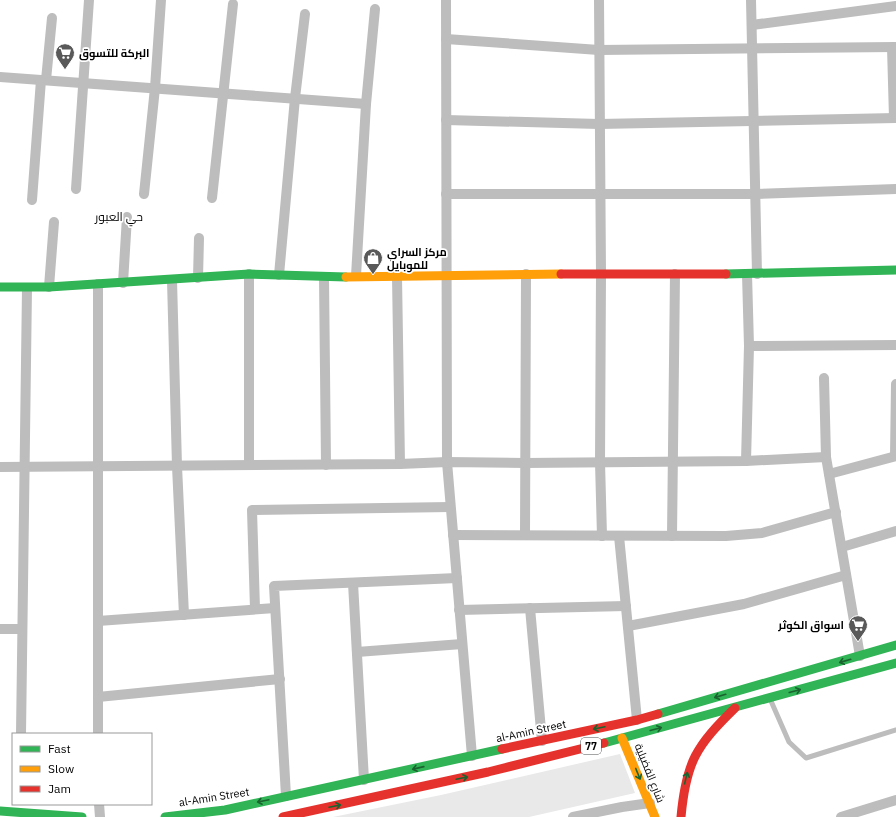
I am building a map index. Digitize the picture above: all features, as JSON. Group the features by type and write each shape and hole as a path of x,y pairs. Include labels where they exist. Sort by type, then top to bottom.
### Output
{"main road":[{"path":"0,287 49,287 249,274 324,277 526,274 752,274 896,270"},
{"name":"al-Amin Street","path":"165,817 225,810 638,720 896,646"},
{"name":"77","path":"284,817 488,772 735,708 896,663"},
{"name":"شارع الفضيلية","path":"681,817 682,798 686,778 696,752 712,729 735,708"},
{"path":"638,720 641,733"},
{"name":"شارع الفضيلية","path":"622,738 650,803 654,817"},
{"path":"0,811 20,808 82,817"}],"street":[{"path":"76,189 89,0"},
{"path":"144,194 155,88 161,0"},
{"path":"446,0 446,462 472,756"},
{"path":"598,0 601,274 600,462 602,536"},
{"path":"746,461 755,194 751,0"},
{"path":"212,198 233,4"},
{"path":"752,25 896,6"},
{"path":"356,276 366,104 375,9"},
{"path":"279,275 295,98 305,14"},
{"path":"32,200 52,18"},
{"path":"446,39 599,50 894,47 895,118 599,124 446,120"},
{"path":"0,76 366,104"},
{"path":"446,194 755,194 896,189"},
{"path":"123,283 127,217"},
{"path":"49,287 54,222"},
{"path":"198,278 199,238"},
{"path":"249,274 249,465"},
{"path":"525,535 526,274"},
{"path":"672,536 675,274"},
{"path":"397,276 400,464"},
{"path":"324,277 326,464"},
{"path":"172,280 177,466 184,615"},
{"path":"98,284 98,733"},
{"path":"21,733 27,288"},
{"path":"750,346 896,344"},
{"path":"824,378 826,457 860,656"},
{"path":"829,474 896,456 896,384"},
{"path":"0,467 400,464 446,462 673,462 746,461 826,457"},
{"path":"255,609 252,510 450,507"},
{"path":"453,535 726,536 762,533 836,512"},
{"path":"842,547 896,531"},
{"path":"619,536 638,720"},
{"path":"628,626 744,604 846,575"},
{"path":"286,796 274,586 457,578"},
{"path":"354,583 364,780"},
{"path":"459,610 626,606"},
{"path":"98,622 276,608"},
{"path":"530,608 542,740"},
{"path":"0,629 22,629"},
{"path":"357,652 462,644"},
{"path":"98,696 280,680"},
{"path":"841,817 896,800"},
{"path":"573,817 650,803"},
{"path":"99,805 100,817"}],"lane":[{"path":"770,698 789,742 806,758 896,730"}],"shaded area":[{"path":"620,754 635,793 529,817 333,817 441,795"}],"traffic: fast":[{"path":"726,274 896,270"},
{"path":"0,287 49,287 249,274 346,277"},
{"path":"658,714 896,645"},
{"path":"604,743 896,663"},
{"path":"165,817 225,810 502,749"},
{"path":"0,811 82,817"}],"traffic: slow":[{"path":"346,277 561,274"},
{"path":"622,738 655,817"}],"traffic: jam":[{"path":"561,274 726,274"},
{"path":"681,817 686,782 695,756 711,733 735,708"},
{"path":"502,749 637,720 658,714"},
{"path":"283,817 488,772 604,743"}],"place":[{"name":"البركة للتسوق","path":"65,70"},
{"name":"مركز السراي للموبايل","path":"373,275"},
{"name":"اسواق الكوثر","path":"858,642"}],"district":[{"name":"حي العبور","path":"119,216"}]}
